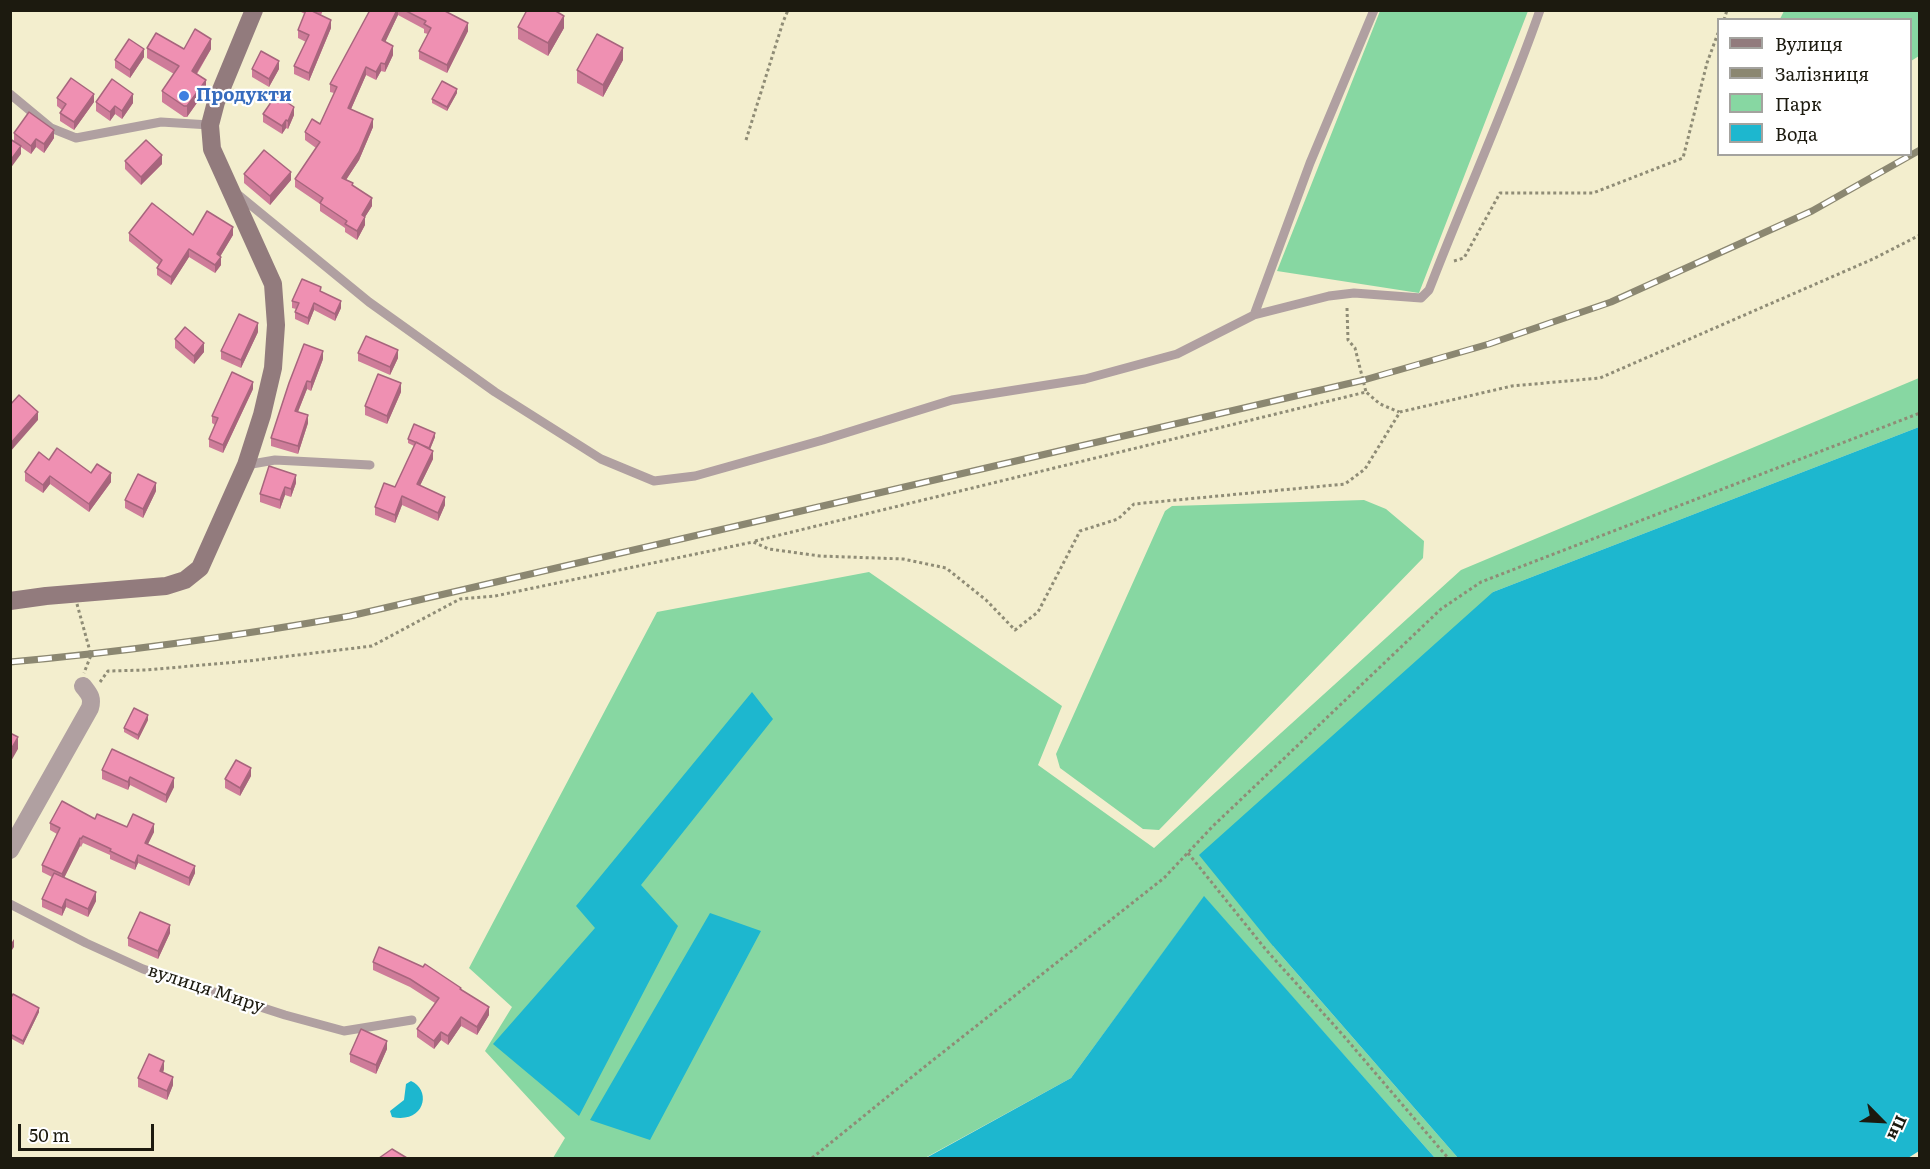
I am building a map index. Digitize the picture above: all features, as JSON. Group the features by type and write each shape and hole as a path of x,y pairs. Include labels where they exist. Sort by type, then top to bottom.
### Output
{"street":[{"path":"10,601 166,586 185,580 200,568 246,465 262,415 273,368 276,325 273,284 212,149 210,125 216,102 254,10"},
{"path":"10,850 90,708 92,701 86,685"}],"lane":[{"path":"1254,315 1310,163 1374,10"},
{"path":"229,188 369,302 495,392 601,459 654,481 695,476 952,400 1085,379 1177,354 1254,315 1329,296 1381,294 1421,298 1429,290 1455,221 1518,74 1540,10"},
{"path":"10,94 51,128 76,138 161,122 210,125"},
{"path":"246,465 274,460 370,465"},
{"name":"вулиця Миру","path":"10,904 143,969 295,1017 344,1031 412,1020"}],"path":[{"path":"746,140 788,10"},
{"path":"1438,267 1464,258 1500,193 1593,192 1683,158 1707,63 1717,38"},
{"path":"1346,294 1348,340 1354,348 1366,392 1380,404 1400,412 1512,386 1600,378 1873,259 1920,235"},
{"path":"86,685 108,671 248,661 372,646 460,599 495,596 753,542 1366,392"},
{"path":"753,542 769,549 820,556 903,559 946,568 986,600 1015,630 1038,612 1080,531 1118,519 1134,504 1345,484 1365,469 1400,412"},
{"path":"812,1158 1164,878 1213,826 1441,609 1481,582 1920,413"},
{"path":"77,604 91,655 86,685"},
{"path":"1188,853 1267,951 1448,1158"}],"green space":[{"path":"1380,11 1528,11 1419,293 1277,271"},
{"path":"1784,11 1919,11 1919,56 1912,60 1912,18 1780,18"},
{"path":"1919,378 1919,427 1493,592 1273,946 1458,1158 1435,1158 1204,897 1071,1078 925,1158 553,1158 565,1138 485,1051 512,1007 469,968 657,612 869,572 1062,706 1038,765 1154,848 1461,570"},
{"path":"1364,500 1386,509 1424,541 1423,558 1159,830 1143,829 1060,768 1056,754 1165,511 1172,506"}],"water":[{"path":"1919,427 1919,1151 1908,1158 1458,1158 1273,946 1199,855 1493,592"},
{"path":"752,692 773,719 641,885 678,926 579,1116 493,1044 595,928 576,906"},
{"path":"1204,896 1435,1158 926,1158 1071,1078"},
{"path":"710,913 761,931 650,1140 590,1120"},
{"path":"411,1081 422,1091 422,1105 412,1116 392,1117 390,1111 404,1100 406,1084"}],"building":[{"path":"306,10 331,20 309,73 294,66 309,35 298,30"},
{"path":"370,10 397,10 382,40 393,46 385,64 381,63 376,72 366,67 348,108 373,119 359,152 342,178 353,183 352,185 372,198 362,215 365,217 357,231 345,224 347,221 320,203 323,198 295,179 320,142 305,132 312,119 320,124 337,87 330,84"},
{"path":"404,10 443,10 468,23 447,65 419,51 431,28 424,24 426,21"},
{"path":"527,10 554,10 564,16 548,43 518,27"},
{"path":"195,29 211,39 192,71 206,80 187,106 184,106 162,91 179,66 147,48 156,33 184,49"},
{"path":"597,34 623,48 603,85 577,70"},
{"path":"129,39 144,49 130,70 115,60"},
{"path":"261,51 279,61 269,79 252,69"},
{"path":"71,78 94,94 74,122 60,113 66,104 57,98"},
{"path":"112,79 133,94 122,111 115,106 110,112 96,102"},
{"path":"442,81 457,89 447,107 432,99"},
{"path":"276,95 294,107 288,121 286,120 282,126 263,114"},
{"path":"29,112 54,130 44,144 36,139 31,146 14,133"},
{"path":"10,139 21,146 10,161"},
{"path":"146,140 162,155 141,177 125,161"},
{"path":"264,150 291,172 270,196 244,174"},
{"path":"152,203 193,235 207,211 233,227 217,254 221,257 215,265 189,249 171,277 157,268 162,260 129,233"},
{"path":"302,279 321,287 320,291 341,301 335,314 314,303 308,318 295,312 299,303 292,301"},
{"path":"239,314 258,323 241,360 221,351"},
{"path":"185,327 204,343 194,356 175,339"},
{"path":"366,336 398,350 390,367 358,353"},
{"path":"304,344 323,351 311,382 307,381 295,411 308,415 298,446 271,438"},
{"path":"232,372 253,382 223,445 209,439 218,418 212,416"},
{"path":"378,374 401,383 387,416 365,406"},
{"path":"19,395 38,412 10,444 10,405"},
{"path":"414,424 435,433 429,448 408,439"},
{"path":"416,442 433,451 417,484 445,497 438,513 402,496 395,515 375,507 384,483 395,487"},
{"path":"57,448 91,473 97,464 111,473 89,504 50,476 43,485 25,472 39,452 49,460"},
{"path":"269,466 296,475 291,489 285,487 280,500 260,494"},
{"path":"138,474 156,483 143,509 125,500"},
{"path":"134,708 148,715 138,735 124,728"},
{"path":"10,733 18,737 10,751"},
{"path":"112,749 174,778 166,795 130,777 128,782 102,770"},
{"path":"236,760 251,768 240,788 225,779"},
{"path":"62,801 95,819 97,814 127,827 133,814 154,824 145,843 195,866 189,878 138,855 135,863 83,836 62,874 42,865 60,828 50,823"},
{"path":"54,873 96,892 88,909 66,899 62,908 42,899"},
{"path":"140,912 170,925 158,951 128,938"},
{"path":"379,947 423,967 425,964 489,1007 477,1027 461,1017 448,1036 441,1032 434,1041 417,1029 439,998 410,979 373,962"},
{"path":"13,994 39,1008 23,1041 10,1034 10,999"},
{"path":"361,1029 387,1041 376,1065 350,1054"},
{"path":"149,1054 164,1061 160,1071 173,1077 167,1091 138,1078"},
{"path":"392,1149 407,1158 379,1158"}],"railway":[{"path":"1912,155 1920,150"},
{"path":"10,662 180,643 350,616 1364,380 1489,344 1611,302 1812,211 1909,156"}],"place":[{"name":"Продукти","path":"184,96"}]}
